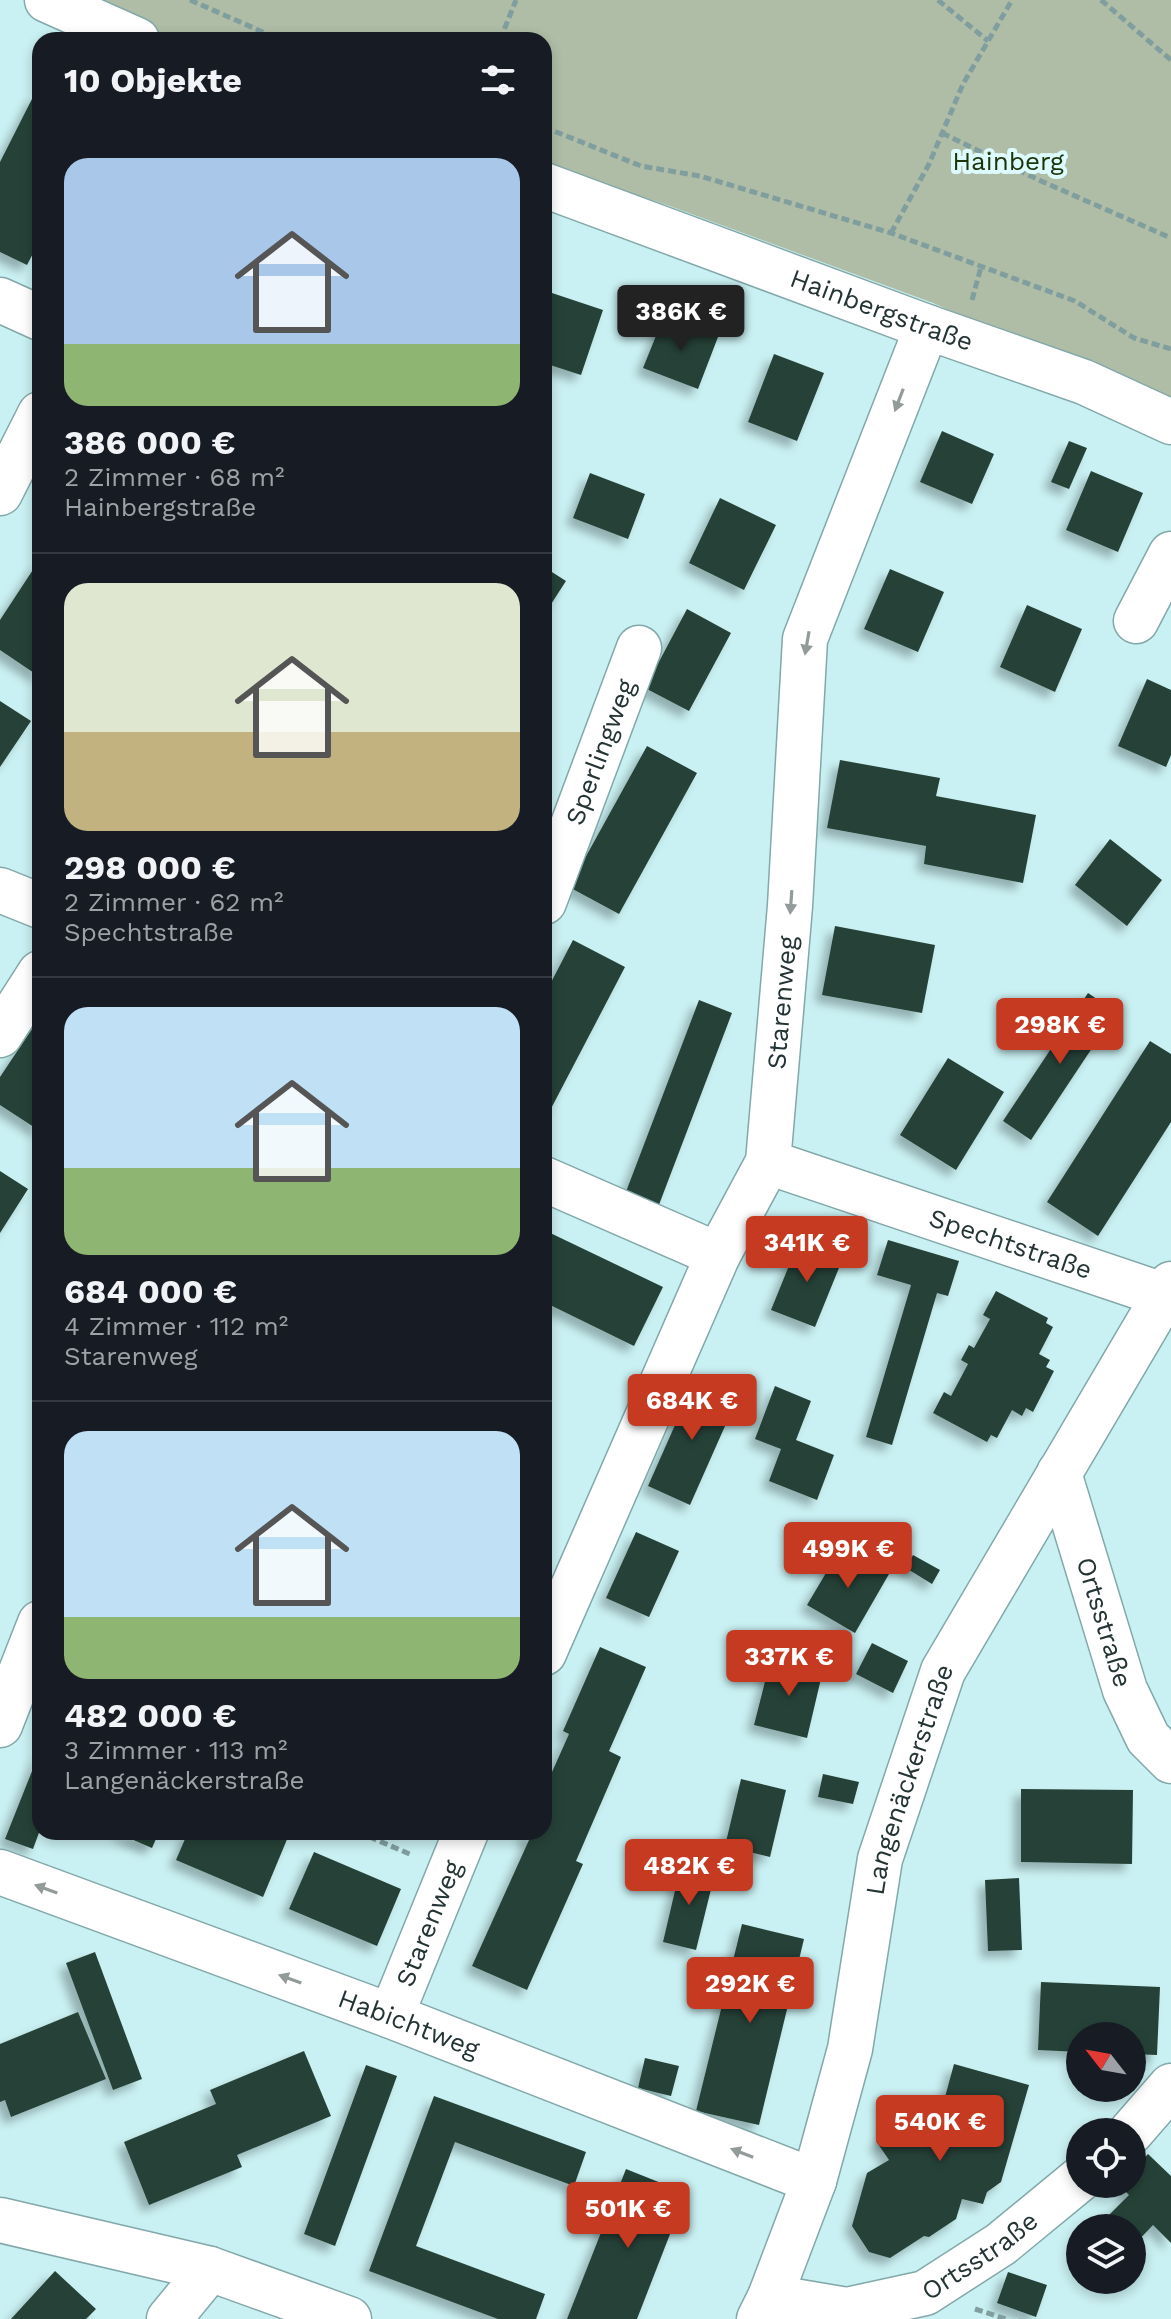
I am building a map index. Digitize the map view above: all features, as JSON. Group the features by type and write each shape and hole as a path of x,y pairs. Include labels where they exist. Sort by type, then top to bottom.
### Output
{"street":[{"path":"47,0 119,32"},
{"name":"Hainbergstraße","path":"552,188 1084,382 1171,422"},
{"path":"0,300 32,314"},
{"name":"Starenweg","path":"552,1635 718,1255 768,1162 790,906 805,639 927,327"},
{"path":"0,493 32,430"},
{"path":"1136,621 1171,554"},
{"name":"Sperlingweg","path":"552,881 639,648"},
{"path":"0,890 32,903"},
{"path":"0,1035 32,985"},
{"name":"Spechtstraße","path":"768,1162 1167,1290"},
{"path":"552,1182 718,1255"},
{"name":"Langenäckerstraße","path":"765,2308 814,2181 850,2049 880,1859 943,1671 1167,1290"},
{"name":"Ortsstraße","path":"1059,1473 1125,1690 1148,1738 1171,1761"},
{"path":"0,1725 32,1643"},
{"name":"Starenweg","path":"391,2016 458,1852"},
{"name":"Habichtweg","path":"0,1872 391,2016 814,2181"},
{"path":"1143,2118 1171,2086"},
{"name":"Ortsstraße","path":"765,2308 847,2310 925,2293 1001,2244 1066,2191"},
{"path":"0,2220 210,2269 349,2319"},
{"path":"169,2319 210,2269"}],"path":[{"path":"190,0 263,32"},
{"path":"503,32 516,0"},
{"path":"938,0 988,41"},
{"path":"891,233 942,133 963,84 1012,0"},
{"path":"1101,0 1171,60"},
{"path":"552,130 641,166 700,176 891,233 1075,301 1134,338 1171,349"},
{"path":"942,133 1171,238"},
{"path":"398,1840 458,1852"}],"green space":[{"name":"Hainberg","path":"71,0 1171,0 1171,408 933,303 667,205 552,168 552,32 145,32"}],"building":[{"path":"32,99 32,255 27,265 0,252 0,162"},
{"path":"552,293 603,310 581,375 552,366"},
{"path":"664,316 718,337 698,389 643,368"},
{"path":"774,354 824,373 797,441 748,422"},
{"path":"942,431 994,454 972,504 920,482"},
{"path":"1069,441 1087,448 1069,489 1051,482"},
{"path":"1091,471 1143,493 1118,552 1066,530"},
{"path":"590,473 645,494 628,539 573,518"},
{"path":"720,498 776,525 744,590 689,563"},
{"path":"890,569 944,592 918,652 864,629"},
{"path":"32,571 32,672 0,650 0,620"},
{"path":"552,572 566,581 552,603"},
{"path":"1027,605 1082,629 1055,692 1000,667"},
{"path":"687,609 731,633 689,711 645,688"},
{"path":"1147,679 1171,690 1171,755 1166,767 1118,746"},
{"path":"0,701 31,721 0,767"},
{"path":"647,746 697,773 619,914 569,887"},
{"path":"840,760 940,778 936,796 1036,815 1023,883 924,864 926,846 827,828"},
{"path":"1110,839 1162,880 1127,926 1075,885"},
{"path":"835,926 935,945 922,1013 822,995"},
{"path":"573,940 625,967 552,1107 552,981"},
{"path":"1088,993 1116,1012 1031,1140 1003,1121"},
{"path":"699,1000 732,1013 657,1210 624,1197"},
{"path":"32,1029 32,1126 0,1105 0,1077"},
{"path":"1150,1041 1171,1054 1171,1122 1098,1236 1047,1202"},
{"path":"948,1058 1004,1092 956,1170 900,1135"},
{"path":"0,1171 28,1189 0,1233"},
{"path":"552,1234 663,1287 634,1346 552,1306"},
{"path":"888,1240 959,1261 948,1296 937,1293 892,1445 866,1437 911,1285 877,1275"},
{"path":"799,1241 843,1258 815,1327 771,1310"},
{"path":"996,1291 1048,1318 1046,1323 1053,1327 1039,1354 1050,1360 1046,1367 1054,1371 1033,1412 1026,1408 1022,1416 1012,1410 997,1438 991,1435 987,1442 933,1413 944,1392 951,1396 968,1364 961,1360 969,1345 974,1348 990,1319 983,1315"},
{"path":"695,1380 737,1399 690,1505 648,1486"},
{"path":"775,1386 811,1401 796,1440 834,1455 817,1500 769,1481 781,1449 755,1439"},
{"path":"636,1532 679,1551 649,1617 606,1598"},
{"path":"842,1546 889,1574 855,1633 807,1605"},
{"path":"913,1555 940,1570 932,1584 906,1568"},
{"path":"872,1643 908,1661 893,1693 856,1674"},
{"path":"600,1647 646,1667 609,1751 621,1757 576,1861 583,1864 527,1990 472,1966 529,1840 552,1840 552,1772 569,1734 563,1731"},
{"path":"771,1658 823,1670 807,1738 754,1725"},
{"path":"32,1771 32,1840 36,1840 33,1849 5,1839"},
{"path":"823,1774 859,1782 853,1804 818,1797"},
{"path":"741,1779 786,1790 770,1857 725,1846"},
{"path":"1021,1789 1133,1790 1132,1864 1021,1862"},
{"path":"134,1840 156,1840 152,1848"},
{"path":"185,1840 287,1840 263,1897 176,1860"},
{"path":"314,1852 401,1889 377,1946 289,1909"},
{"path":"681,1865 715,1873 696,1950 663,1942"},
{"path":"1019,1878 1022,1950 988,1951 985,1880"},
{"path":"742,1924 804,1939 759,2125 696,2111"},
{"path":"95,1952 142,2079 113,2090 66,1963"},
{"path":"1041,1982 1160,1987 1157,2055 1146,2055 1146,2022 1066,2022 1066,2051 1038,2050"},
{"path":"78,2012 106,2079 11,2117 5,2100 0,2102 0,2044"},
{"path":"304,2051 331,2116 237,2155 242,2167 149,2205 124,2142 216,2104 210,2090"},
{"path":"645,2058 679,2066 671,2096 638,2088"},
{"path":"954,2064 1029,2085 1001,2182 987,2192 983,2204 962,2199 956,2219 890,2258 869,2252 852,2226 867,2173 889,2160 876,2141 908,2120 920,2138 933,2141"},
{"path":"366,2065 397,2076 335,2246 304,2234"},
{"path":"434,2096 586,2152 574,2186 455,2142 416,2246 545,2294 536,2319 498,2319 369,2271"},
{"path":"1148,2154 1171,2176 1171,2243 1153,2225 1146,2232 1146,2214 1110,2214 1126,2198 1146,2198"},
{"path":"626,2169 686,2193 637,2319 567,2319"},
{"path":"55,2271 96,2309 86,2319 11,2319"},
{"path":"1008,2272 1047,2285 1036,2317 997,2303"}]}
